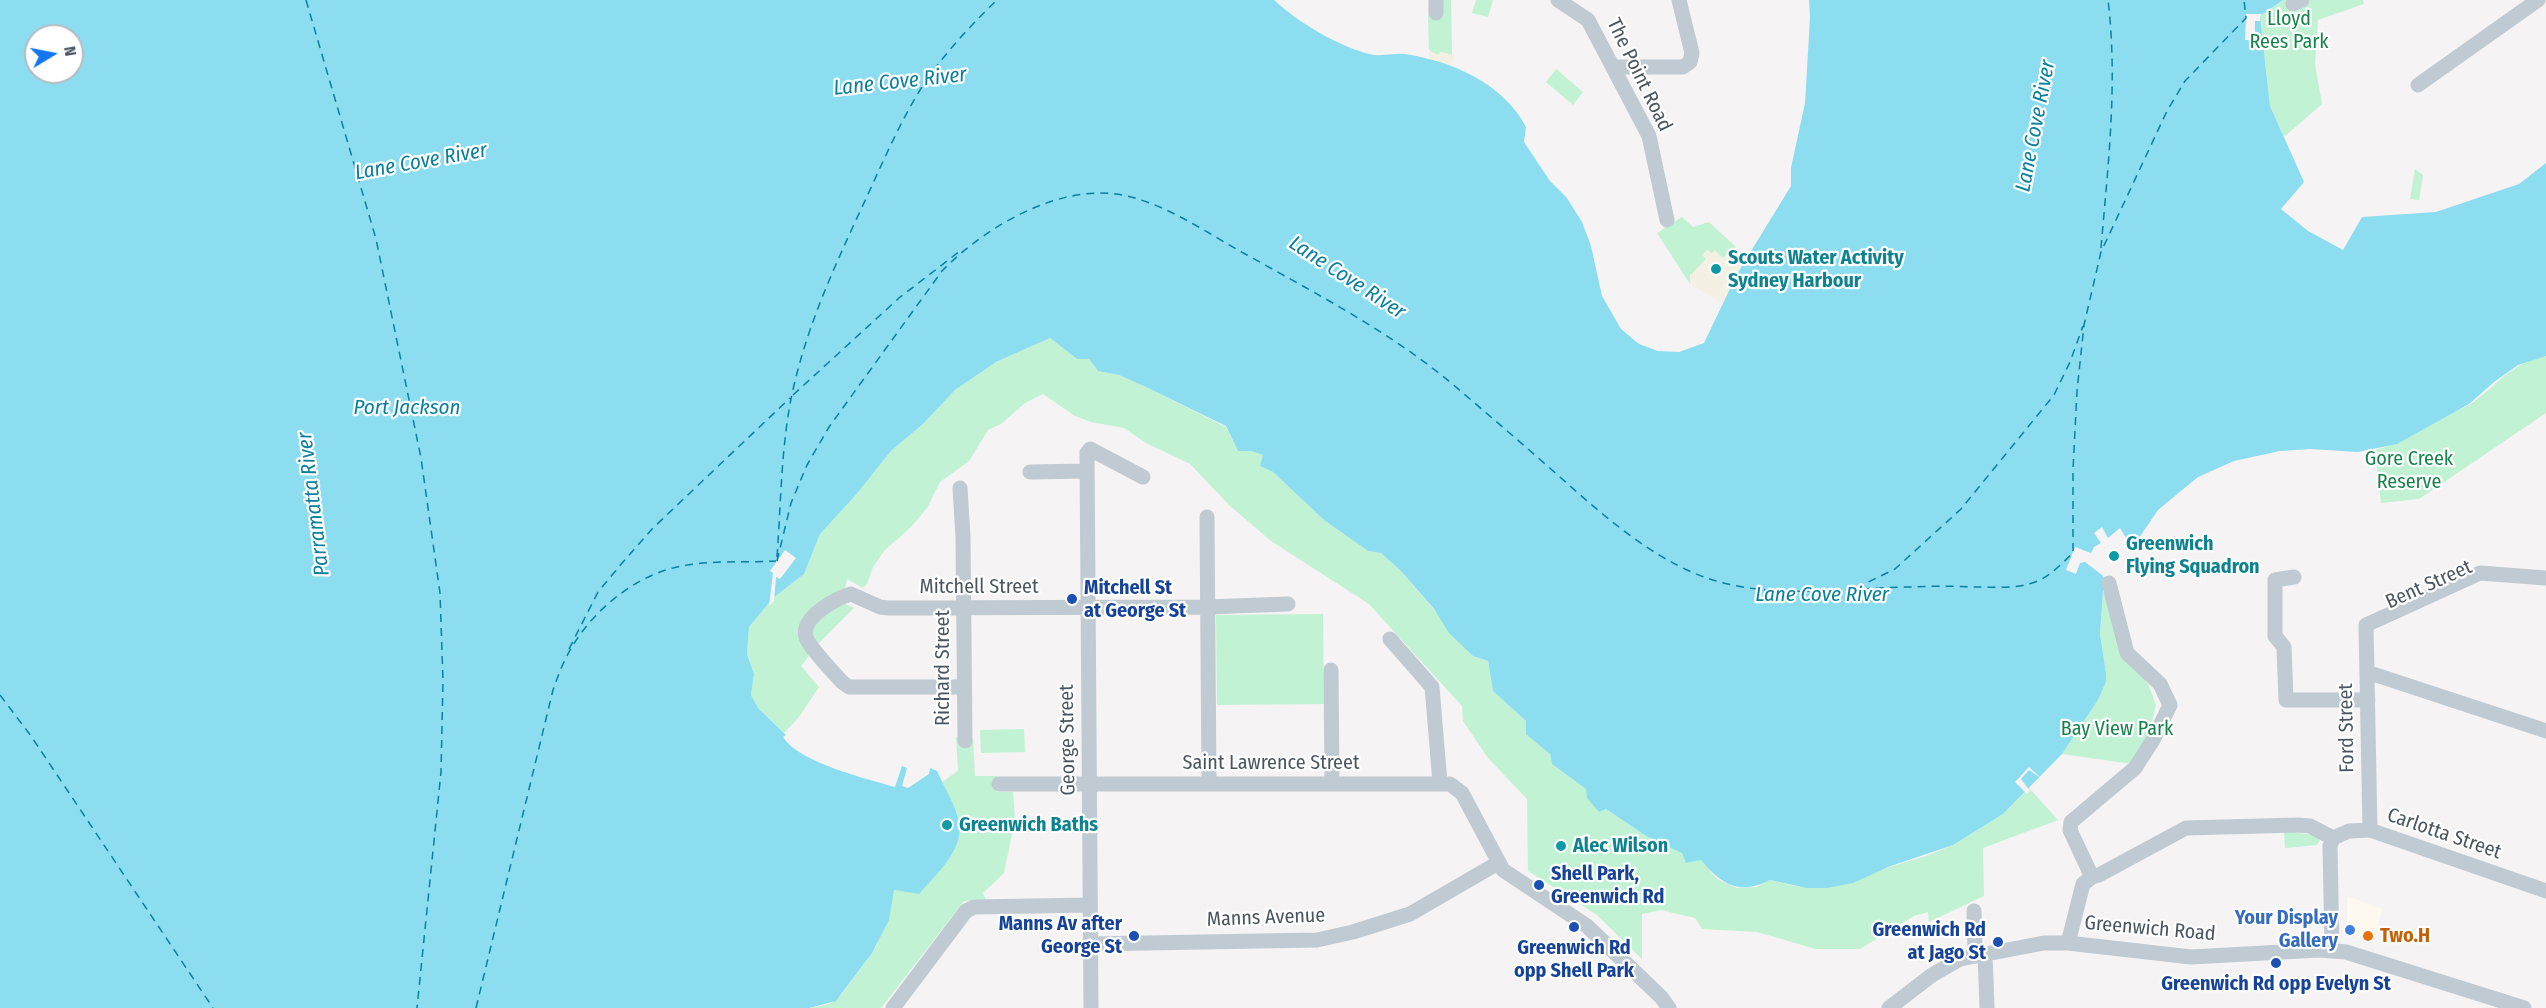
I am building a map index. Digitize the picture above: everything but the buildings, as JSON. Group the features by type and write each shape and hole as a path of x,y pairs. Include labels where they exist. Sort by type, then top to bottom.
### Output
{"street":[{"name":"The Point Road","path":"1558,0 1588,20 1649,136 1667,220"},
{"path":"1613,68 1683,67 1690,62 1692,53 1679,0"},
{"path":"2418,86 2538,0"},
{"path":"1030,472 1086,471 1087,453 1090,449 1143,477"},
{"name":"George Street","path":"1086,471 1091,1008"},
{"name":"Richard Street","path":"960,488 964,741"},
{"path":"1207,517 1209,784"},
{"name":"Bent Street","path":"2366,630 2480,573 2546,578"},
{"path":"2294,577 2275,580 2275,636 2284,647 2286,700 2368,700"},
{"name":"Bent Street","path":"2366,630 2490,580 2546,586"},
{"path":"2092,877 2070,830 2071,822 2135,768 2153,740 2170,705 2160,684 2127,653 2109,583"},
{"name":"Mitchell Street","path":"963,687 857,689 845,685 807,640 805,633 811,621 826,604 854,594 884,608 1207,607 1288,604"},
{"name":"Ford Street","path":"2366,630 2370,830"},
{"path":"1390,639 1432,687 1440,783 1450,784 1462,793 1498,863 1511,876 1587,926 1661,997 1669,1008"},
{"path":"1331,670 1332,783"},
{"path":"2367,672 2546,731"},
{"name":"Saint Lawrence Street","path":"999,784 1440,783"},
{"path":"2068,943 2083,884 2092,877 2186,828 2298,825 2310,826 2333,838 2330,846 2332,950"},
{"name":"Carlotta Street","path":"2333,838 2349,831 2370,830 2546,891"},
{"name":"Manns Avenue","path":"1090,944 1317,940 1353,932 1410,914 1498,863"},
{"path":"893,1008 966,911 974,907 1090,905"},
{"path":"1974,911 1987,1008"},
{"name":"Greenwich Road","path":"1888,1008 1946,966 1980,954 2044,943 2068,943 2202,957 2332,950 2378,960 2524,1008"}],"shaded area":[{"path":"2347,896 2383,909 2372,942 2347,934"}],"green space":[{"path":"1438,0 1451,0 1452,55 1441,52 1439,55 1429,49 1428,15 1432,15"},
{"path":"1476,0 1493,0 1488,17 1472,13"},
{"name":"Lloyd Rees Park","path":"2283,0 2363,0 2364,4 2318,20 2315,64 2322,104 2284,137 2270,106 2260,16"},
{"path":"1556,69 1583,92 1573,105 1546,82"},
{"path":"2415,169 2423,175 2419,200 2410,199"},
{"path":"1682,217 1693,227 1709,222 1736,247 1723,258 1708,250 1706,259 1690,276 1690,284 1657,233"},
{"path":"1050,338 1077,359 1089,359 1098,371 1119,375 1226,427 1238,451 1251,451 1263,455 1260,466 1273,472 1324,520 1368,551 1381,553 1401,571 1473,656 1488,661 1493,691 1526,721 1550,754 1552,764 1586,789 1599,812 1606,809 1646,836 1701,860 1717,879 1737,888 1757,887 1770,880 1795,886 1820,888 1926,856 1953,845 2003,814 2029,788 2058,820 1983,848 1984,896 1929,922 1928,912 1914,916 1860,949 1816,949 1757,932 1702,929 1695,918 1661,910 1642,914 1642,959 1597,915 1528,871 1527,799 1488,758 1463,721 1462,706 1369,604 1271,541 1229,505 1190,464 1146,443 1124,428 1091,422 1075,416 1043,394 1025,403 1001,424 988,430 969,461 940,482 927,508 911,527 884,551 863,588 847,579 842,602 854,608 818,644 801,666 819,687 799,717 784,733 758,708 751,695 754,674 747,654 749,627 773,598 804,574 820,534 855,496 891,451 924,423 955,390 996,362"},
{"name":"Gore Creek Reserve","path":"2546,356 2546,413 2419,499 2381,503 2375,450 2403,440 2469,405 2514,369"},
{"name":"Bay View Park","path":"2103,591 2117,616 2127,648 2149,686 2156,705 2148,739 2132,764 2062,754 2098,700 2106,682 2100,634"},
{"path":"1323,614 1324,704 1217,705 1216,615"},
{"path":"1024,729 1025,752 981,753 980,730"},
{"path":"956,737 973,738 975,776 997,776 996,792 1013,792 1015,820 1004,873 983,893 986,900 964,901 881,1008 809,1008 830,1004 842,994 867,960 877,945 894,890 919,894 958,815 942,782 958,771"},
{"path":"2284,830 2317,836 2320,840 2317,845 2285,848"}],"sand":[{"path":"1429,49 1432,53 1439,55 1440,52 1454,56 1451,68 1429,60"},
{"path":"1736,247 1748,256 1724,304 1690,284 1690,276 1706,259 1702,255 1707,250 1711,254 1715,250 1723,258"}],"water":[{"name":"Port Jackson","path":"0,0 1274,0 1306,25 1344,45 1374,55 1405,54 1441,62 1475,77 1504,98 1526,127 1524,142 1550,181 1567,198 1582,222 1591,246 1602,296 1621,329 1639,344 1658,351 1679,352 1704,343 1737,274 1791,186 1791,168 1805,103 1809,0 2283,0 2260,16 2270,106 2304,182 2281,209 2308,231 2343,250 2362,217 2436,212 2519,184 2546,163 2546,356 2518,365 2469,404 2397,444 2358,452 2310,449 2280,451 2234,461 2198,477 2158,510 2103,591 2100,634 2106,682 2098,700 2062,754 2003,814 1953,845 1888,867 1853,883 1827,888 1807,888 1770,880 1749,887 1731,885 1716,876 1701,860 1686,863 1682,853 1646,836 1606,809 1599,812 1587,798 1586,789 1552,764 1550,754 1526,734 1526,721 1493,691 1488,661 1473,656 1449,633 1434,609 1401,571 1381,553 1368,551 1324,520 1273,472 1260,466 1263,455 1251,451 1238,451 1226,426 1119,375 1098,371 1089,359 1077,359 1050,338 996,362 955,390 924,423 891,451 855,496 820,534 804,574 773,598 749,627 747,654 754,674 751,695 758,708 786,735 783,737 791,746 818,762 895,787 902,766 907,768 902,786 908,788 929,774 930,768 937,771 953,803 960,826 959,837 950,858 919,894 894,890 889,920 872,953 836,1001 809,1008 0,1008"}],"pier":[{"path":"2246,14 2262,14 2260,21 2255,21 2255,40 2245,40"},
{"path":"2102,527 2108,538 2120,528 2132,548 2108,585 2102,575 2085,562 2080,563 2076,574 2066,570 2075,547 2091,553 2094,547 2101,543 2094,533"},
{"path":"785,550 796,558 780,579 776,577 774,601 769,606 773,573 770,571"},
{"path":"2029,767 2042,779 2029,770 2021,779 2030,791 2027,794 2015,782"}],"ferry route":[{"path":"306,0 376,239 421,458 440,593 443,681 441,772 417,1008"},
{"path":"777,557 783,455 788,414 804,348 819,305 886,154 920,90 956,43 997,0"},
{"path":"2101,248 2112,93 2108,0"},
{"path":"777,561 791,503 807,465 829,427 942,271 982,237 1032,209 1058,199 1085,194 1112,194 1138,199 1180,217 1326,299 1402,346 1450,382 1616,525 1650,549 1687,570 1741,587 1797,591 1926,586 2004,587 2038,581 2073,553 2073,470 2077,391 2084,325 2101,252 2167,111 2185,81 2246,18 2244,0"},
{"path":"793,395 899,298 960,251"},
{"path":"1856,588 1895,569 1961,509 2054,395 2070,362 2083,326"},
{"path":"569,649 598,592 623,562 653,528 790,398"},
{"path":"476,1008 553,690 575,642 608,604 651,576 693,564 776,561"},
{"path":"0,695 31,736 213,1008"}],"place":[{"name":"Scouts Water Activity Sydney Harbour","path":"1716,269"},
{"name":"Greenwich Flying Squadron","path":"2114,556"},
{"name":"Mitchell St at George St","path":"1072,599"},
{"name":"Greenwich Baths","path":"947,825"},
{"name":"Alec Wilson","path":"1561,846"},
{"name":"Shell Park, Greenwich Rd","path":"1539,885"},
{"name":"Greenwich Rd opp Shell Park","path":"1574,927"},
{"name":"Your Display Gallery","path":"2350,930"},
{"name":"Manns Av after George St","path":"1134,936"},
{"name":"Two.H","path":"2368,936"},
{"name":"Greenwich Rd at Jago St","path":"1998,942"},
{"name":"Greenwich Rd opp Evelyn St","path":"2276,963"}],"water label":[{"name":"Lane Cove River","path":"900,82"},
{"name":"Lane Cove River","path":"2036,126"},
{"name":"Lane Cove River","path":"421,162"},
{"name":"Lane Cove River","path":"1347,278"},
{"name":"Parramatta River","path":"314,504"},
{"name":"Lane Cove River","path":"1822,595"}]}
